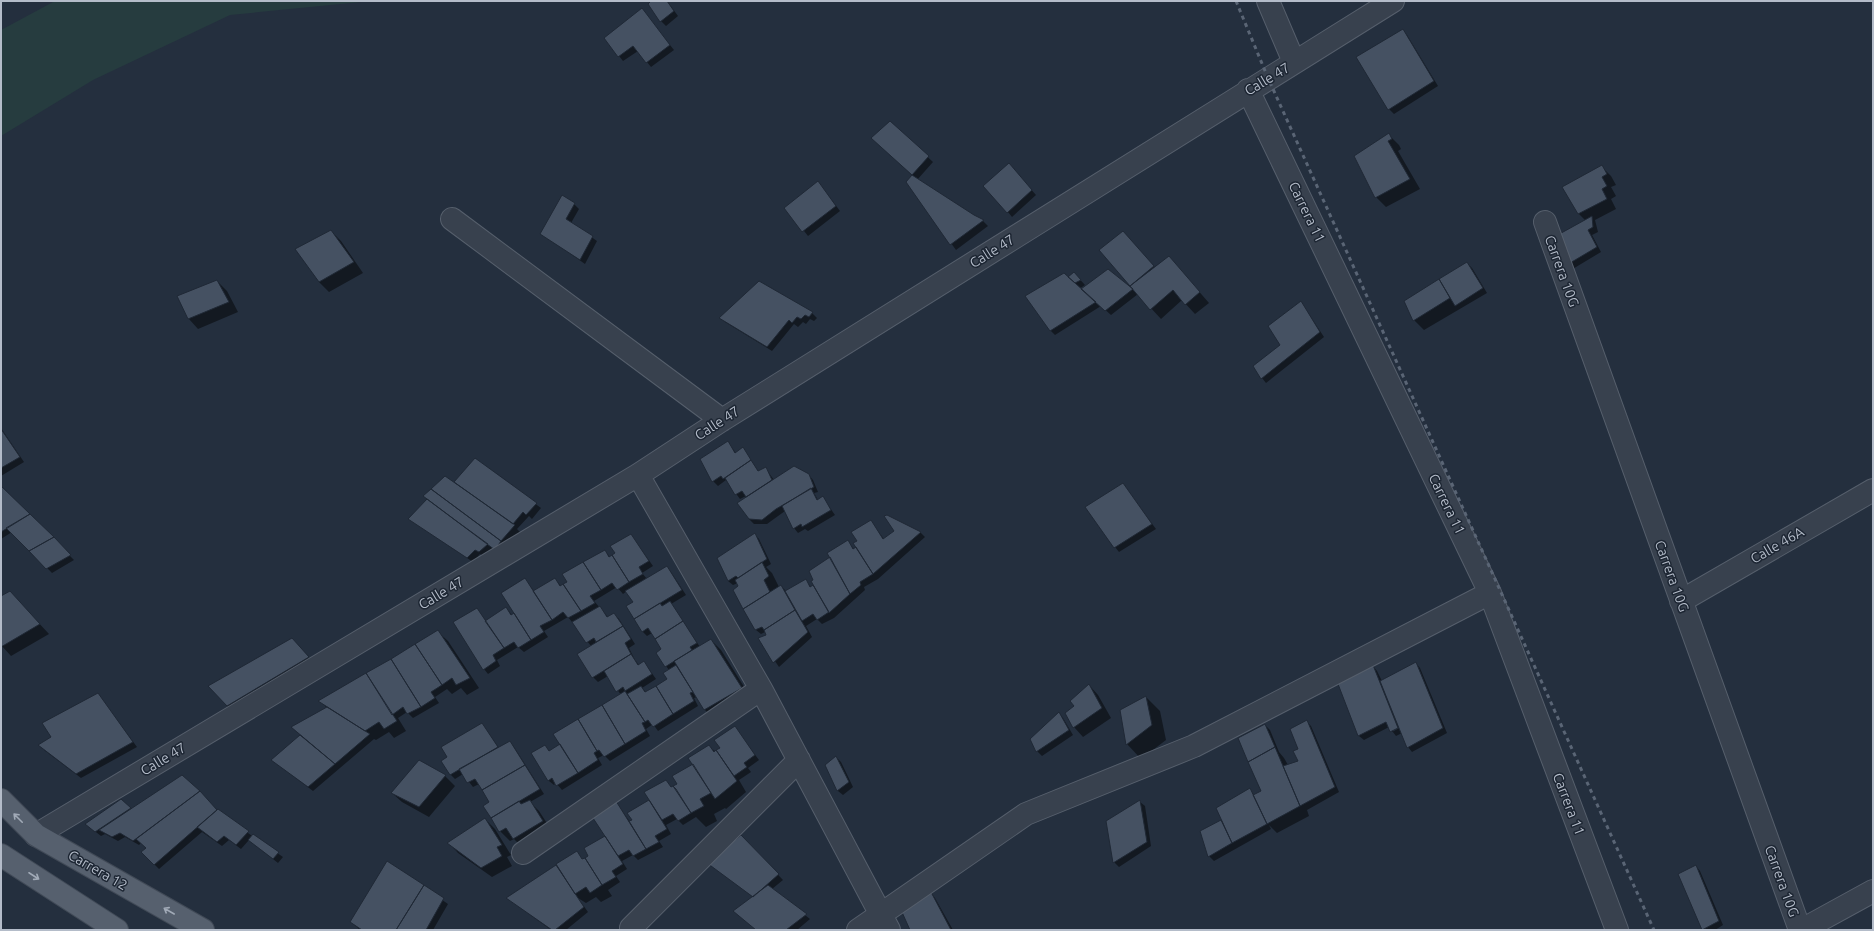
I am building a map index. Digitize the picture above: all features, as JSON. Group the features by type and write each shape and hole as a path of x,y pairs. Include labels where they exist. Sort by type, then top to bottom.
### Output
{"main road":[{"name":"Carrera 12","path":"1,800 36,835 203,930"},
{"path":"1,855 117,930"}],"street":[{"path":"1268,1 1294,62"},
{"name":"Calle 47","path":"36,835 638,475 722,420 1248,90 1393,1"},
{"name":"Carrera 11","path":"1248,90 1490,593 1617,930"},
{"path":"452,219 722,420"},
{"name":"Carrera 10G","path":"1545,222 1801,930"},
{"path":"638,475 761,689 885,922"},
{"name":"Calle 46A","path":"1681,601 1873,490"},
{"path":"858,930 885,922 1026,814 1194,746 1490,593"},
{"path":"523,853 761,689"},
{"path":"631,928 798,760"},
{"path":"1801,930 1873,891"}],"green space":[{"path":"55,1 371,1 230,15 93,80 1,136 1,30"}],"building":[{"path":"651,1 667,1 674,11 660,22 648,4"},
{"path":"642,8 670,45 646,63 633,46 618,57 604,38"},
{"path":"1403,29 1434,81 1388,110 1356,57"},
{"path":"890,121 929,156 912,175 871,138"},
{"path":"1389,133 1392,139 1388,141 1410,179 1375,198 1354,156"},
{"path":"1009,163 1032,190 1007,213 983,186"},
{"path":"1602,165 1607,174 1602,177 1607,186 1602,189 1607,199 1578,214 1562,187"},
{"path":"912,175 984,220 950,245 906,182"},
{"path":"818,181 836,206 802,232 784,208"},
{"path":"562,195 575,203 566,219 593,236 580,260 540,234"},
{"path":"1592,216 1593,227 1588,230 1597,247 1565,266 1554,237"},
{"path":"331,230 354,262 319,282 295,249"},
{"path":"1123,231 1154,266 1130,286 1099,250"},
{"path":"1169,256 1200,292 1185,305 1173,290 1150,310 1130,286"},
{"path":"1467,262 1483,288 1455,306 1439,279"},
{"path":"1108,269 1133,289 1105,311 1081,289"},
{"path":"1074,272 1081,280 1075,283 1068,277"},
{"path":"1064,273 1096,302 1050,331 1025,296"},
{"path":"1439,279 1450,298 1413,321 1404,301"},
{"path":"217,280 229,302 188,319 177,296"},
{"path":"759,281 813,312 809,317 805,315 801,319 797,317 792,323 789,320 767,347 719,318"},
{"path":"1301,301 1320,332 1261,379 1253,366 1280,345 1268,326"},
{"path":"1,429 20,457 1,468"},
{"path":"728,441 735,453 743,447 751,460 723,479 721,476 712,482 700,459"},
{"path":"475,458 537,503 526,515 523,512 513,524 454,482"},
{"path":"751,460 758,471 766,467 772,480 746,497 742,491 735,495 725,478"},
{"path":"794,466 809,474 814,487 776,509 762,520 749,519 737,503"},
{"path":"445,476 515,525 501,541 431,489"},
{"path":"1123,483 1152,524 1114,548 1085,507"},
{"path":"1,486 30,514 1,532"},
{"path":"811,488 817,500 823,496 831,510 802,527 801,524 793,529 782,506"},
{"path":"431,489 501,541 495,550 423,496"},
{"path":"427,499 488,544 479,552 475,550 467,558 408,519"},
{"path":"30,514 54,537 29,551 6,528"},
{"path":"887,515 921,532 873,574 853,543 857,541 851,532 871,520 883,539 894,531 884,516"},
{"path":"755,533 767,559 738,578 736,576 728,581 717,558"},
{"path":"631,534 649,561 639,567 643,574 629,582 612,555 615,553 610,546"},
{"path":"54,537 71,555 46,569 29,551"},
{"path":"848,540 853,549 856,547 873,574 860,582 861,585 850,594 827,553"},
{"path":"605,550 609,557 612,555 629,582 617,590 612,583 601,590 583,562"},
{"path":"830,557 850,594 829,613 811,581 813,580 809,571"},
{"path":"583,562 601,590 590,596 595,603 581,611 563,584 567,582 562,574"},
{"path":"762,562 769,576 764,580 770,592 743,609 733,590 738,586 735,580"},
{"path":"667,566 682,590 634,619 626,606 633,602 625,591"},
{"path":"525,578 552,620 540,626 544,632 531,640 501,593"},
{"path":"555,578 560,586 563,584 581,611 568,618 563,612 552,620 533,591"},
{"path":"806,579 810,587 813,585 829,612 817,620 813,614 802,621 785,591"},
{"path":"781,585 795,610 764,630 762,627 755,630 743,609"},
{"path":"10,591 40,624 1,647 1,596"},
{"path":"670,601 683,621 655,639 648,628 642,632 634,619 660,603 662,606"},
{"path":"600,606 607,617 614,613 623,626 596,642 594,638 586,643 572,622"},
{"path":"506,607 511,615 514,613 531,640 518,648 514,642 504,648 485,621"},
{"path":"477,608 504,648 493,655 496,661 483,670 453,622"},
{"path":"795,610 808,632 773,663 758,638 766,635 764,630"},
{"path":"683,621 697,643 690,647 692,650 665,667 656,653 661,649 655,639"},
{"path":"623,626 631,639 625,643 631,654 592,678 577,654"},
{"path":"438,630 470,678 456,685 452,678 442,685 415,644"},
{"path":"292,638 309,657 227,706 208,686"},
{"path":"711,639 742,688 704,710 674,661"},
{"path":"415,644 442,685 431,692 435,698 421,707 391,659"},
{"path":"631,654 638,665 644,661 652,674 625,691 623,687 616,692 604,671"},
{"path":"391,659 421,707 407,714 403,707 392,715 366,673"},
{"path":"1416,662 1443,728 1407,748 1380,681"},
{"path":"676,665 693,692 690,693 694,701 673,714 656,686 667,679 663,673"},
{"path":"1373,665 1398,728 1390,732 1386,722 1358,736 1338,684"},
{"path":"366,673 397,721 384,729 379,722 365,731 318,701"},
{"path":"1089,684 1102,708 1073,728 1065,713 1074,706 1070,701"},
{"path":"641,686 645,692 656,686 673,714 653,727 648,720 645,722 627,694"},
{"path":"625,691 645,722 642,723 646,731 625,744 602,705"},
{"path":"98,693 133,742 76,774 38,745 51,737 42,723"},
{"path":"1146,696 1152,725 1126,745 1120,710"},
{"path":"602,705 625,744 604,757 599,750 597,751 578,719"},
{"path":"327,707 370,734 335,764 291,727"},
{"path":"1059,712 1069,730 1036,752 1030,739"},
{"path":"578,719 597,751 594,753 598,760 578,773 553,734"},
{"path":"1307,720 1335,787 1300,806 1283,766 1298,761 1293,751 1298,749 1290,729"},
{"path":"482,723 498,747 450,775 441,761 447,757 441,747"},
{"path":"1265,724 1275,747 1248,762 1238,738"},
{"path":"735,726 755,755 744,763 747,767 734,776 716,750 720,748 714,740"},
{"path":"300,735 335,764 308,787 271,760"},
{"path":"510,741 525,765 482,790 475,779 467,783 459,769"},
{"path":"560,744 578,773 556,786 552,778 548,781 531,753 545,745 549,751"},
{"path":"709,745 714,752 716,750 737,781 715,799 688,758"},
{"path":"1275,747 1300,806 1267,824 1253,795 1261,791 1248,762"},
{"path":"836,756 849,782 837,791 825,765"},
{"path":"419,760 446,775 419,807 391,793"},
{"path":"693,764 711,793 700,799 704,806 691,813 673,786 677,784 672,776"},
{"path":"525,765 540,789 491,818 483,806 489,802 482,790"},
{"path":"182,775 200,791 133,841 120,833 112,837 99,830"},
{"path":"666,780 671,787 673,786 676,789 691,813 678,821 673,814 662,820 644,792"},
{"path":"1250,788 1267,824 1232,843 1216,808"},
{"path":"200,791 217,810 154,865 141,852 146,848 136,839"},
{"path":"121,799 131,808 95,832 85,824"},
{"path":"530,800 543,821 513,839 506,828 499,832 491,818 519,801 521,804"},
{"path":"649,800 667,829 655,836 659,842 646,849 629,821 632,820 627,813"},
{"path":"1140,800 1147,842 1113,863 1106,821"},
{"path":"616,801 646,849 633,856 629,850 618,856 591,815"},
{"path":"218,809 249,831 236,845 224,836 217,842 197,827"},
{"path":"485,818 502,845 497,847 502,856 481,868 447,843"},
{"path":"1221,820 1232,843 1208,857 1200,831"},
{"path":"253,834 279,852 273,859 248,840"},
{"path":"741,835 779,874 753,897 707,863"},
{"path":"605,836 623,864 612,871 616,877 602,885 585,858 588,856 584,848"},
{"path":"577,851 582,859 585,858 602,885 590,893 586,887 575,894 556,864"},
{"path":"387,861 424,885 396,930 362,930 350,922"},
{"path":"556,865 584,907 555,930 552,930 506,898"},
{"path":"1696,865 1719,921 1702,930 1678,874"},
{"path":"424,885 444,898 426,930 396,930"},
{"path":"768,885 807,914 786,930 756,930 733,911"},
{"path":"931,892 951,930 910,930 901,910"}],"railway":[{"path":"1236,1 1268,78 1654,930"}]}
